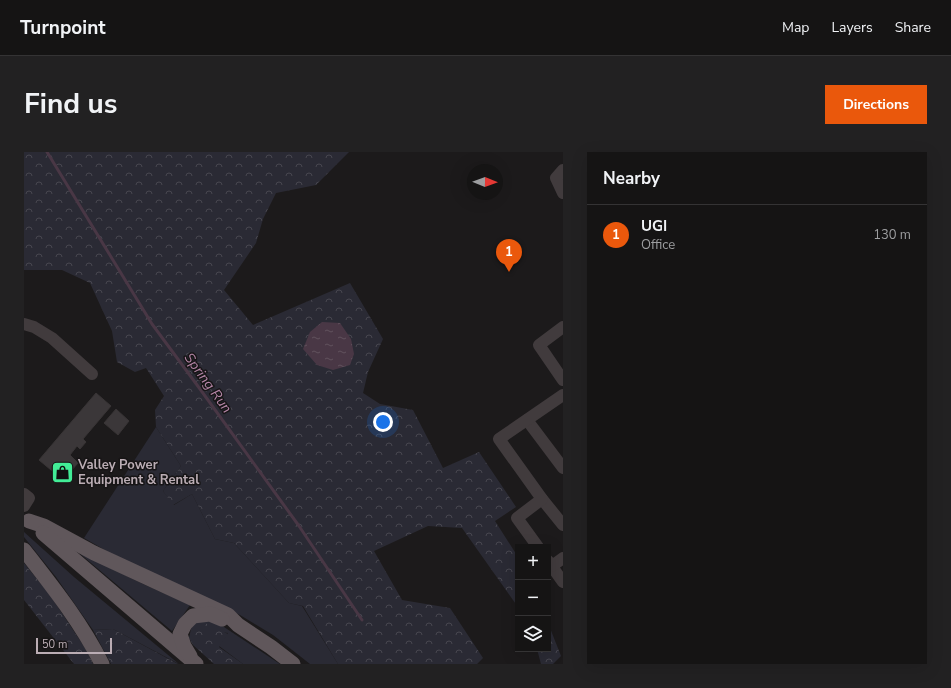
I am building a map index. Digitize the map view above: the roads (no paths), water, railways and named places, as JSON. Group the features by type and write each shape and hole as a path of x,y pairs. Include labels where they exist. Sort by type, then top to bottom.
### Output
{"main road":[{"path":"27,519 44,526 94,553 228,615 238,625 271,647 292,664"},
{"path":"27,519 195,664"},
{"path":"24,550 67,605 84,631 102,664"},
{"path":"195,664 184,646 180,634 185,624 193,616 210,614 238,625"}],"lane":[{"path":"563,170 556,178 563,193"},
{"path":"24,324 34,327 52,338 92,374"},
{"path":"563,327 539,345 563,380"},
{"path":"563,395 499,439 563,525"},
{"path":"527,420 563,468"},
{"path":"24,494 29,498 24,506"},
{"path":"536,544 517,518 542,498"},
{"path":"551,564 563,558"},
{"path":"551,565 563,582"}],"water":[{"path":"322,322 340,323 351,339 354,354 350,365 333,370 317,365 303,349 310,332"}],"waterway":[{"name":"Spring Run","path":"47,152 152,324 299,526 362,620"}],"place":[{"name":"UGI","path":"509,272"},
{"name":"Valley Power Equipment & Rental","path":"63,472"}]}
